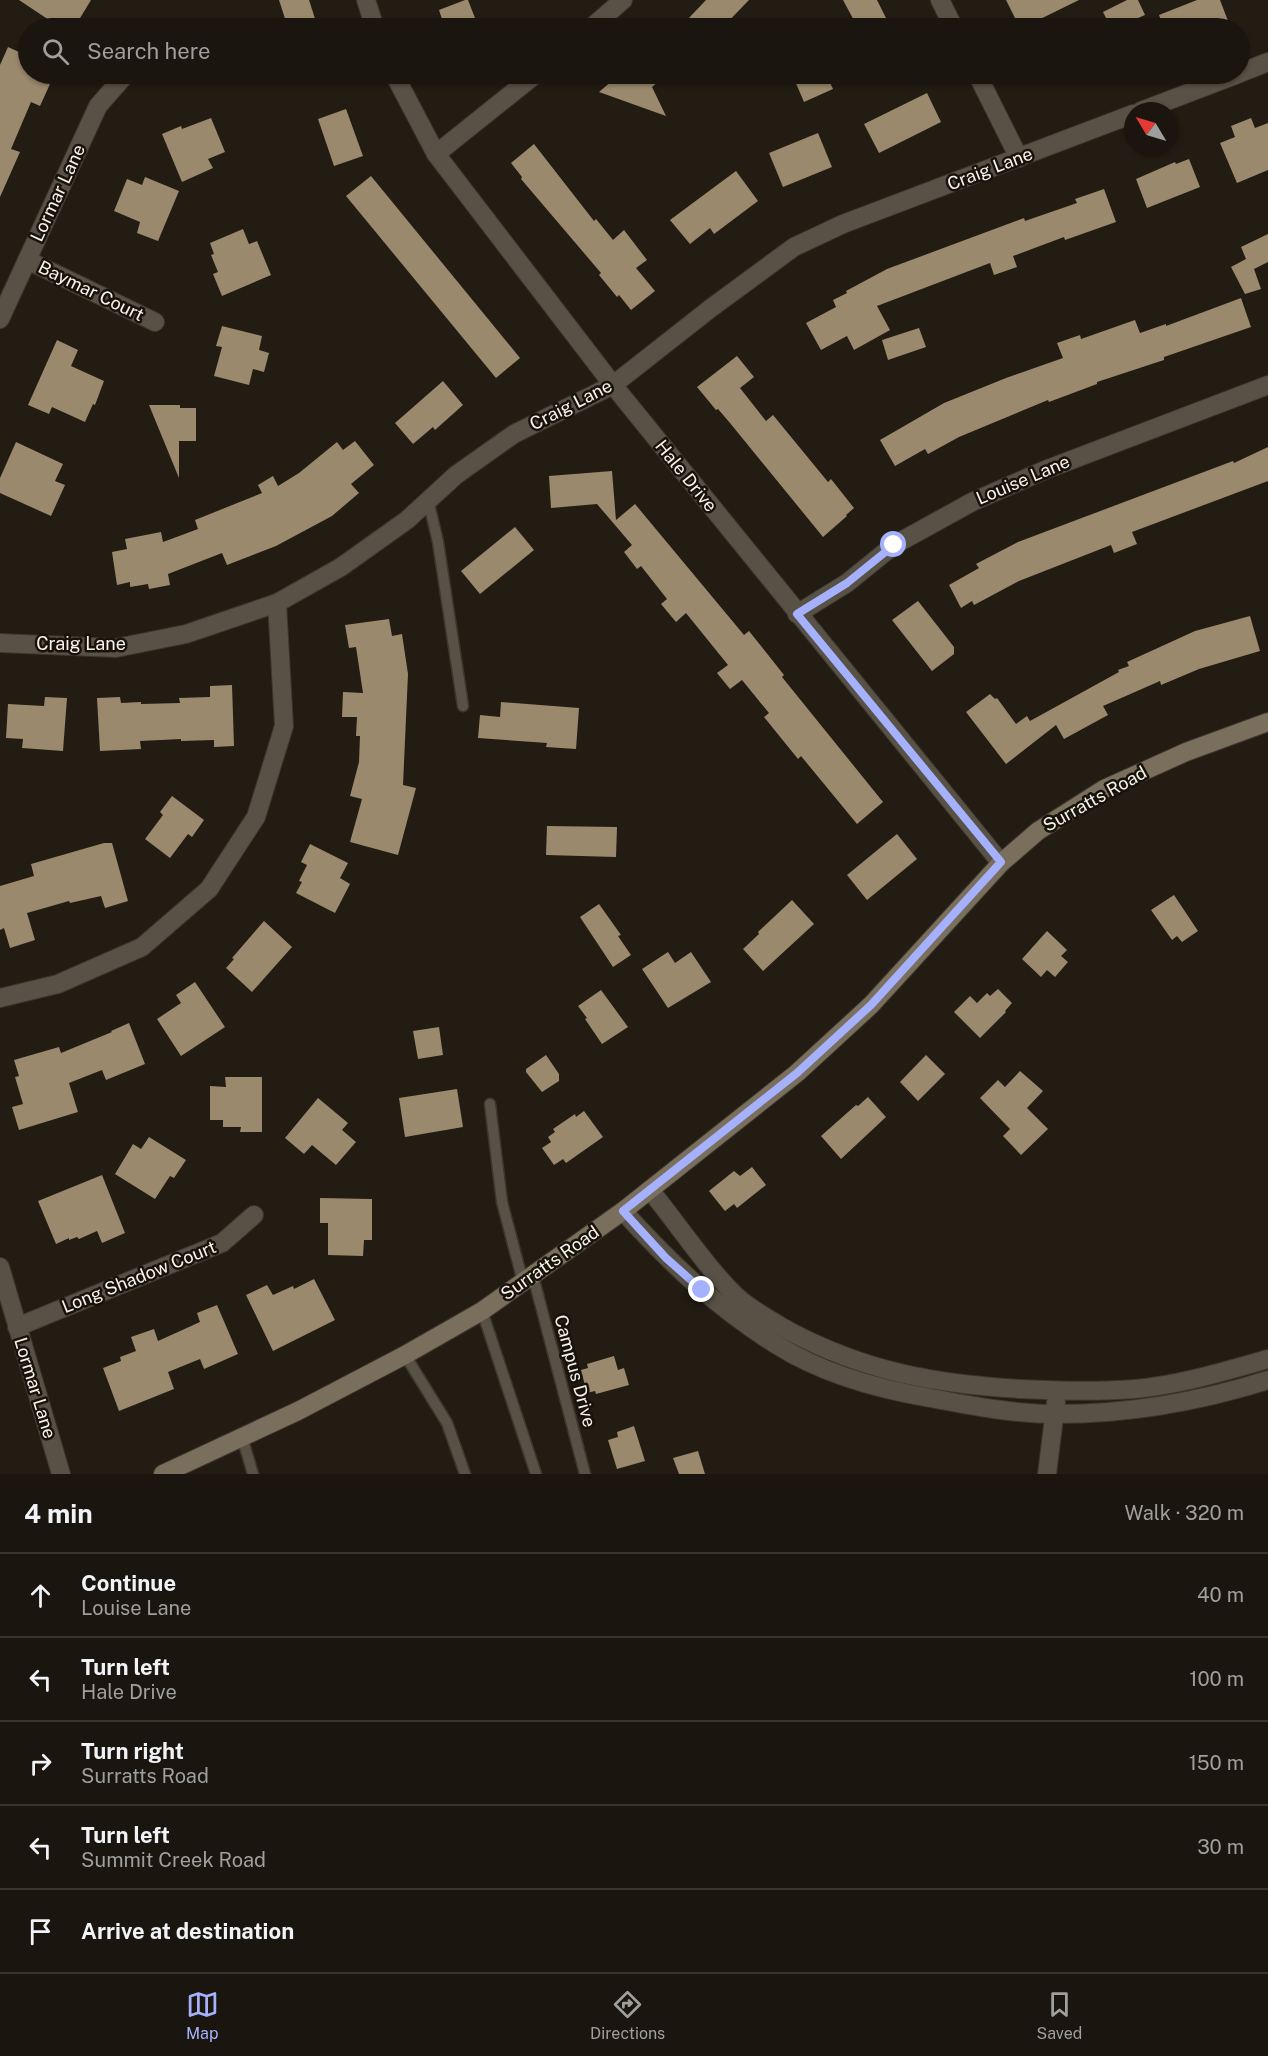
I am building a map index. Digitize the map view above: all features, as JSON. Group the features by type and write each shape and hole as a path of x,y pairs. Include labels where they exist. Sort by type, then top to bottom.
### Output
{"main road":[{"name":"Surratts Road","path":"163,1474 298,1411 405,1355 482,1311 623,1211 797,1073 871,1005 1001,862 1038,831 1104,789 1186,752 1268,722"}],"street":[{"path":"366,0 372,18"},
{"path":"602,18 623,0"},
{"path":"940,0 949,18"},
{"path":"1250,69 1268,62"},
{"name":"Lormar Lane","path":"0,319 98,106 117,84"},
{"name":"Hale Drive","path":"399,84 436,154 613,385 1001,862"},
{"path":"436,154 524,84"},
{"path":"982,84 1019,158"},
{"path":"1164,102 1210,84"},
{"name":"Craig Lane","path":"0,643 116,648 186,634 277,603 341,567 407,520 456,475 514,434 613,385 711,308 794,247 843,225 1124,117"},
{"name":"Baymar Court","path":"27,261 155,322"},
{"name":"Louise Lane","path":"797,614 847,583 894,545 972,502 1045,470 1268,385"},
{"path":"0,998 58,984 142,947 209,889 256,817 284,726 277,603"},
{"path":"650,1190 737,1297 773,1322 815,1344 864,1364 922,1379 971,1386 1056,1391 1136,1389 1175,1383 1268,1359"},
{"path":"623,1211 666,1258 746,1325 806,1361 852,1380 906,1394 998,1409 1055,1414 1125,1410 1165,1404 1228,1393 1268,1380"},
{"name":"Long Shadow Court","path":"17,1327 222,1243 254,1215"},
{"name":"Lormar Lane","path":"0,1267 61,1474"},
{"path":"1047,1474 1056,1391"}],"lane":[{"path":"428,500 438,542 463,706"},
{"name":"Campus Drive","path":"490,1104 502,1202 528,1279 585,1474"},
{"path":"482,1311 536,1474"},
{"path":"405,1355 447,1423 465,1474"},
{"path":"242,1437 253,1474"}],"building":[{"path":"19,0 91,0 80,18 46,18"},
{"path":"279,0 309,0 315,18 285,18"},
{"path":"468,0 475,18 442,18 439,10"},
{"path":"706,0 749,0 732,18 689,18"},
{"path":"843,0 877,0 886,18 853,18"},
{"path":"1006,0 1079,0 1042,18 1015,18"},
{"path":"1127,0 1138,0 1145,15 1138,18 1106,18 1103,12"},
{"path":"1197,0 1220,0 1227,18 1160,18 1159,15"},
{"path":"8,47 18,52 18,84 50,84 40,106 31,102 11,149 20,152 0,197 0,65"},
{"path":"608,84 656,84 652,87 666,116 599,92"},
{"path":"796,84 831,84 833,89 804,102"},
{"path":"927,93 941,122 879,153 864,124"},
{"path":"346,109 363,156 334,166 318,119"},
{"path":"211,118 225,152 208,159 213,168 182,182 162,134"},
{"path":"1251,118 1255,128 1268,123 1268,170 1237,183 1220,143 1235,137 1231,126"},
{"path":"818,133 832,167 783,187 769,153"},
{"path":"534,144 594,221 596,219 613,240 624,230 647,260 636,268 655,291 631,310 599,275 601,273 521,179 522,177 511,163"},
{"path":"1189,159 1200,187 1147,208 1136,179 1175,162 1176,164"},
{"path":"736,171 758,201 714,234 710,228 690,244 670,220"},
{"path":"371,176 520,358 496,378 346,196"},
{"path":"145,177 179,191 158,241 137,233 140,222 114,211 127,179 142,185"},
{"path":"1104,189 1116,222 1065,240 1064,237 1013,256 1017,267 994,275 990,263 877,306 890,330 854,350 847,336 821,350 806,323 836,307 833,300 847,293 846,291 887,269 1024,218 1025,221 1077,203 1075,199"},
{"path":"243,229 249,244 257,241 271,275 222,296 213,274 218,272 211,255 214,254 210,243"},
{"path":"1268,234 1268,262 1254,269 1261,289 1245,294 1231,267 1246,259 1241,247"},
{"path":"1241,298 1251,327 1164,357 1164,360 1097,382 1097,384 1049,402 1048,400 959,437 928,454 925,449 895,466 880,440 944,403 1063,358 1057,343 1080,335 1081,339 1135,320 1140,333 1166,324 1166,326"},
{"path":"222,326 262,336 259,350 269,353 264,372 253,369 249,385 214,376 222,347 216,346"},
{"path":"919,328 926,347 888,360 882,340"},
{"path":"57,340 78,350 71,366 104,381 95,405 93,404 85,422 52,407 49,414 28,405"},
{"path":"737,356 754,377 740,388 766,421 773,415 828,482 831,479 854,508 823,537 730,423 697,387"},
{"path":"443,381 463,405 435,430 433,427 413,444 395,423"},
{"path":"149,405 180,405 180,408 196,408 196,441 179,441 179,478"},
{"path":"355,441 374,465 351,484 359,493 332,516 276,546 227,565 222,553 168,574 170,585 149,589 148,584 130,587 130,582 117,585 112,552 127,549 125,539 161,532 163,542 198,529 195,520 262,493 258,485 273,476 278,486 299,473 337,442 343,450"},
{"path":"16,442 63,464 55,481 65,485 51,516 0,493 0,478"},
{"path":"1268,447 1268,481 1132,532 1137,544 1114,553 1111,545 1019,581 974,605 972,601 961,608 949,585 979,568 976,564 1018,542 1233,461 1234,463"},
{"path":"612,471 616,520 635,504 744,635 749,631 784,675 782,677 883,802 857,824 801,756 798,759 764,717 769,713 742,680 730,689 717,673 728,665 686,613 676,622 661,604 667,599 641,566 637,569 624,552 632,545 597,504 551,508 549,476"},
{"path":"515,527 534,550 480,594 461,571"},
{"path":"918,601 954,647 954,654 932,671 892,620"},
{"path":"1250,616 1260,651 1199,669 1161,685 1160,681 1103,706 1108,715 1064,739 1056,725 1006,764 966,712 990,694 995,699 997,698 1016,724 1027,716 1030,721 1119,672 1118,670 1129,666 1127,662 1195,631"},
{"path":"389,619 392,636 402,634 408,674 403,785 416,788 398,855 350,842 362,799 350,796 359,762 360,736 356,736 357,717 342,717 343,692 363,693 356,647 349,648 345,625"},
{"path":"232,685 234,746 214,747 214,740 181,741 181,739 140,741 141,749 100,751 97,698 120,697 121,703 180,703 179,698 210,697 210,686"},
{"path":"45,697 67,698 63,751 22,748 23,739 6,738 8,704 44,706"},
{"path":"501,702 579,708 576,749 546,747 547,743 478,738 480,715 500,717"},
{"path":"172,796 204,820 192,837 188,834 170,858 145,839 163,815 160,812"},
{"path":"547,826 617,827 616,857 546,855"},
{"path":"897,834 917,859 867,900 847,875"},
{"path":"104,843 112,843 128,901 105,908 101,896 70,903 69,901 27,913 35,940 10,948 4,928 0,930 0,886 34,876 31,864"},
{"path":"310,844 348,863 340,878 350,884 335,913 296,893 307,865 301,862"},
{"path":"1174,895 1198,931 1182,942 1177,936 1172,940 1151,910"},
{"path":"792,900 814,924 763,971 743,949"},
{"path":"599,904 621,935 618,936 631,955 613,967 580,917"},
{"path":"264,921 292,947 252,992 226,968"},
{"path":"1047,931 1067,950 1061,956 1068,962 1055,977 1047,970 1041,977 1022,959"},
{"path":"668,952 675,963 691,952 711,982 668,1008 642,969"},
{"path":"195,982 225,1027 181,1056 157,1019 181,1003 176,995"},
{"path":"998,989 1012,1003 980,1038 954,1012 970,996 977,1003 987,993 990,996"},
{"path":"601,990 628,1027 602,1044 578,1006"},
{"path":"129,1023 145,1064 106,1080 102,1070 69,1083 78,1112 19,1130 12,1107 23,1104 15,1077 19,1076 14,1060 59,1047 61,1053"},
{"path":"439,1027 443,1055 418,1059 413,1031"},
{"path":"546,1055 559,1074 559,1081 542,1092 526,1069"},
{"path":"926,1055 945,1074 918,1101 900,1082"},
{"path":"1020,1071 1043,1091 1027,1108 1048,1129 1021,1155 1003,1136 1010,1129 980,1098 998,1080 1005,1087"},
{"path":"225,1077 262,1077 262,1132 240,1132 241,1127 223,1127 223,1120 210,1120 210,1086 226,1087"},
{"path":"457,1089 463,1127 405,1137 399,1098"},
{"path":"868,1097 886,1117 841,1159 821,1136"},
{"path":"318,1098 348,1123 342,1130 356,1142 336,1165 312,1145 304,1154 285,1138"},
{"path":"584,1111 603,1137 566,1163 563,1159 554,1165 542,1148 551,1142 548,1137 555,1132 553,1129 575,1114 576,1117"},
{"path":"149,1137 186,1160 174,1178 170,1176 155,1199 115,1174 133,1144 141,1149"},
{"path":"752,1167 766,1185 737,1208 734,1204 725,1211 709,1191 734,1171 740,1176"},
{"path":"102,1175 125,1233 102,1243 97,1231 79,1239 77,1237 69,1240 69,1238 56,1244 38,1201"},
{"path":"320,1198 372,1199 372,1240 364,1240 363,1256 328,1255 328,1223 320,1223"},
{"path":"314,1279 335,1320 273,1351 246,1295 267,1285 273,1295 293,1286 294,1289"},
{"path":"217,1305 238,1354 204,1369 200,1359 168,1372 174,1389 119,1411 103,1368 121,1361 120,1357 136,1351 131,1337 154,1329 158,1341 200,1322 197,1313"},
{"path":"614,1356 618,1370 624,1368 629,1385 596,1394 595,1391 587,1393 581,1370 588,1368 587,1364"},
{"path":"634,1426 645,1461 617,1469 608,1440 618,1437 617,1432"},
{"path":"698,1451 705,1474 679,1474 673,1458"}],"route":[{"path":"702,1290 666,1258 623,1211 797,1073 871,1005 1001,862 797,614 847,583 894,545"}]}
